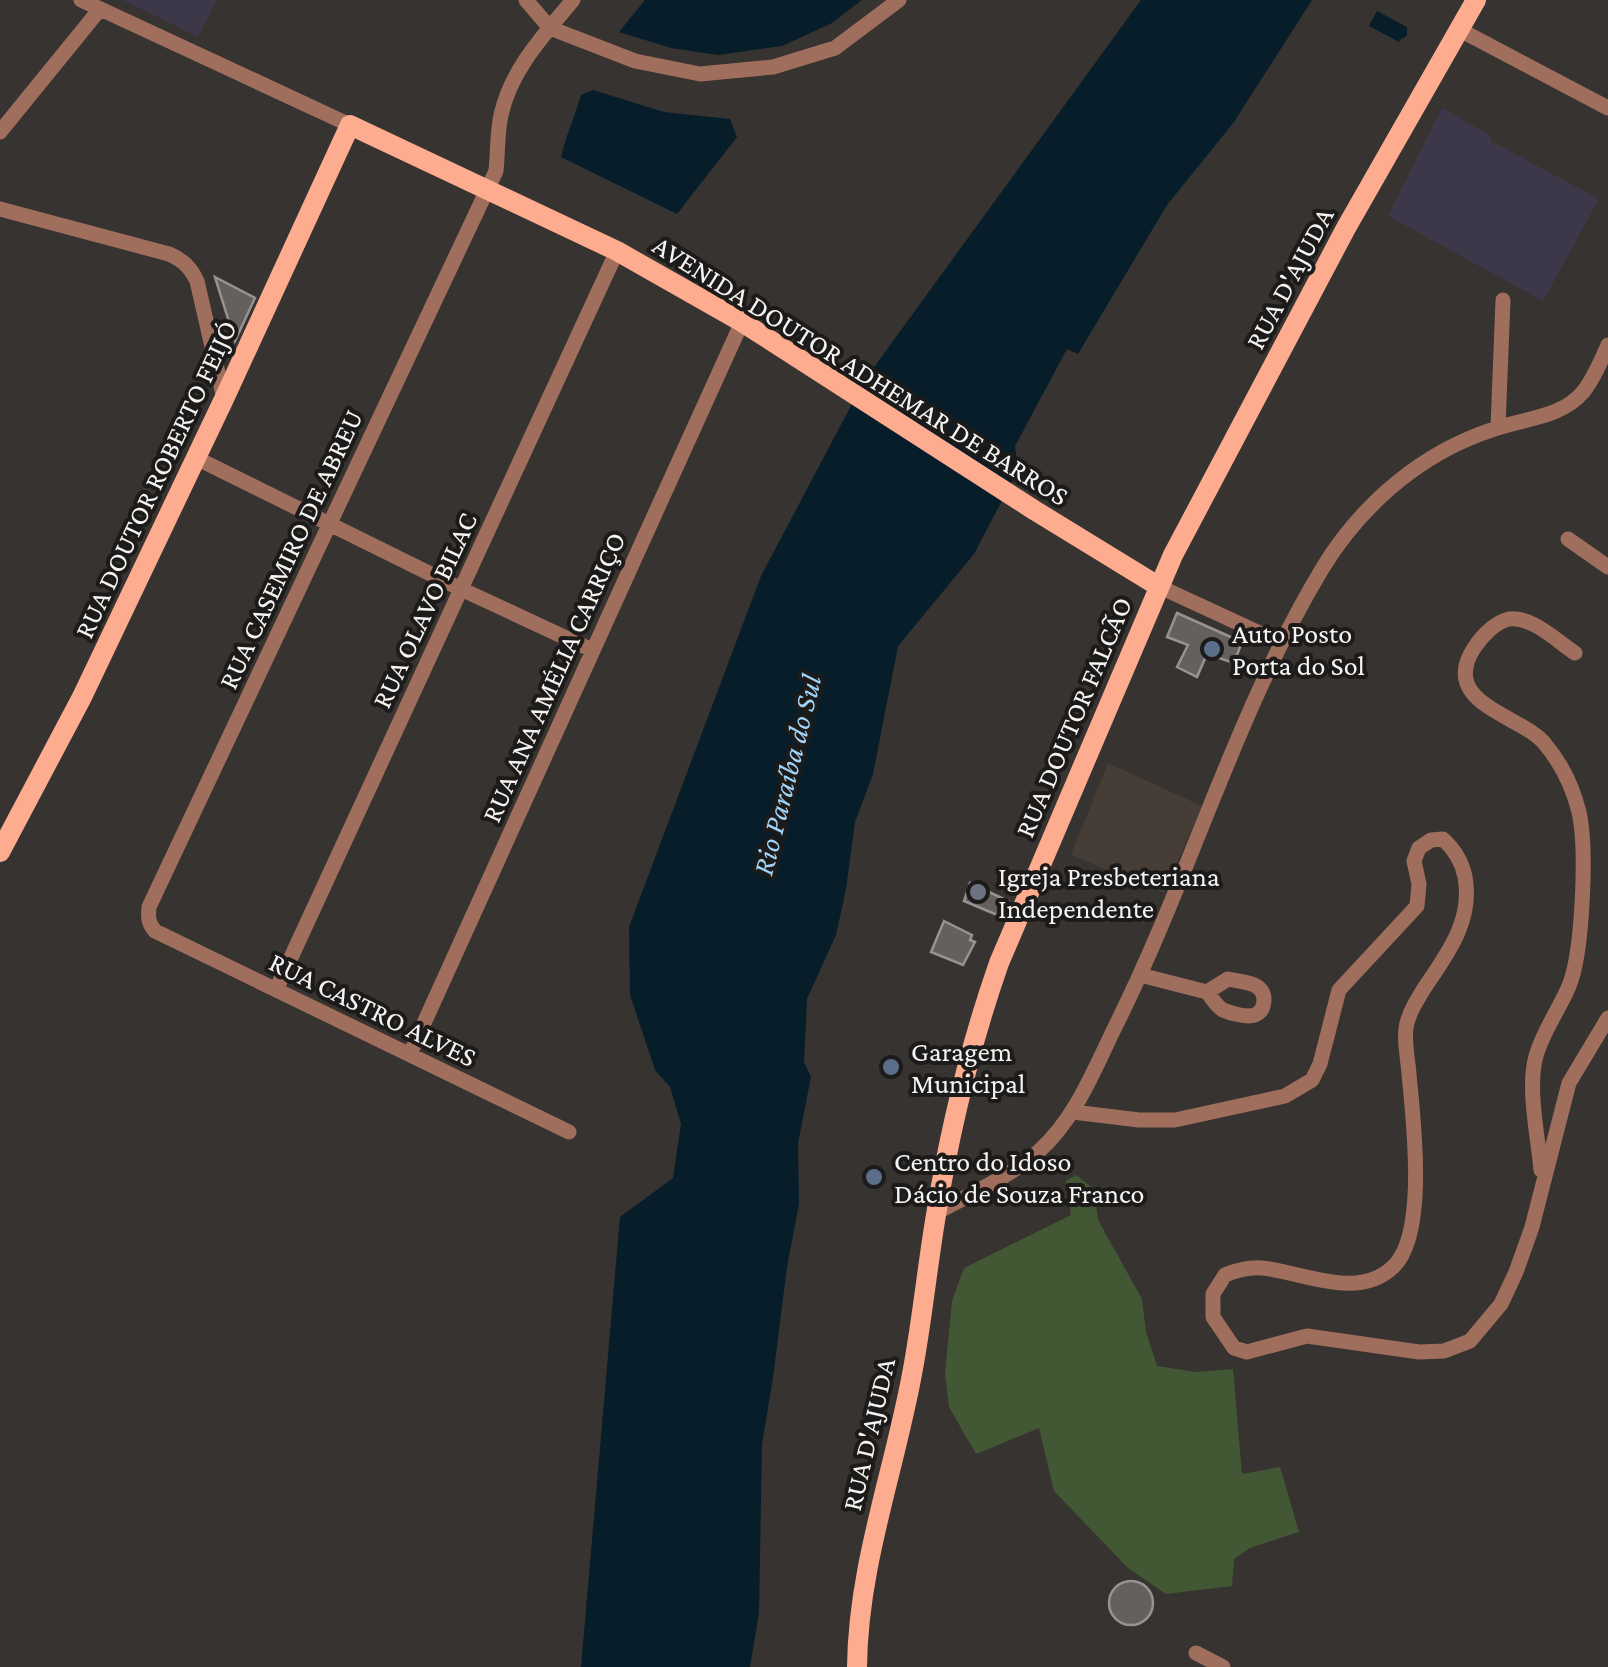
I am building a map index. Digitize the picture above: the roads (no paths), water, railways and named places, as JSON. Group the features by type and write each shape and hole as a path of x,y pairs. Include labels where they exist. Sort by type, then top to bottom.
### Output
{"main road":[{"name":"RUA D'AJUDA","path":"1158,586 1346,228 1476,0"},
{"name":"AVENIDA DOUTOR ADHEMAR DE BARROS","path":"350,125 617,251 742,322 1158,586"},
{"name":"RUA DOUTOR ROBERTO FEIJÓ","path":"0,852 82,698 350,125"},
{"name":"RUA DOUTOR FALCÃO","path":"936,1213 962,1084 993,979 1158,586"},
{"name":"RUA D'AJUDA","path":"856,1667 869,1559 912,1374 936,1213"}],"street":[{"name":"AVENIDA DOUTOR ADHEMAR DE BARROS","path":"81,0 350,125"},
{"path":"526,0 550,28 635,61 700,74 773,67 835,48 899,0"},
{"path":"488,190 496,171 500,117 508,91 524,61 573,0"},
{"path":"0,132 100,9"},
{"path":"1460,30 1608,108"},
{"name":"RUA CASEMIRO DE ABREU","path":"155,931 150,925 150,907 488,190"},
{"path":"0,210 182,260 197,281 224,399"},
{"name":"RUA OLAVO BILAC","path":"276,990 617,251"},
{"path":"1498,428 1504,300"},
{"name":"RUA ANA AMÉLIA CARRIÇO","path":"410,1054 742,322"},
{"path":"936,1213 1004,1176 1040,1151 1073,1112 1140,976 1280,643 1324,566 1352,527 1376,500 1410,472 1457,444 1571,403 1583,392 1608,345"},
{"path":"196,458 592,650"},
{"path":"1568,539 1608,567"},
{"name":"AVENIDA DOUTOR ADHEMAR DE BARROS","path":"1158,586 1280,643"},
{"path":"1542,1184 1533,1082 1536,1056 1574,969 1583,884 1579,814 1565,774 1544,743 1532,731 1494,712 1477,698 1467,682 1466,665 1492,627 1508,619 1526,620 1575,654"},
{"path":"1073,1112 1175,1120 1285,1096 1312,1080 1320,1064 1339,990 1417,906 1420,884 1414,862 1419,848 1430,840 1442,839 1453,848 1463,866 1468,889 1466,914 1452,946 1414,1004 1406,1029 1415,1183 1407,1242 1395,1265 1380,1277 1356,1284 1259,1268 1224,1274 1213,1294 1213,1317 1234,1348 1247,1352 1308,1336 1419,1352 1444,1351 1470,1341 1501,1304 1532,1227 1568,1083 1608,1018"},
{"name":"RUA CASTRO ALVES","path":"155,931 570,1132"},
{"path":"1140,976 1207,992"},
{"path":"1196,1653 1223,1667"}],"water":[{"path":"645,0 862,0 832,23 782,46 718,55 671,48 619,32"},
{"name":"Rio Paraíba do Sul","path":"1141,0 1312,0 1234,122 1167,205 1078,354 1067,349 1015,446 1018,470 974,554 898,646 873,774 855,822 836,935 807,999 804,1062 811,1077 798,1143 799,1204 762,1444 759,1613 750,1667 581,1667 620,1217 673,1178 681,1124 670,1087 655,1070 630,995 629,927 761,576 864,381"},
{"path":"1377,11 1407,27 1407,36 1399,42 1369,26"},
{"path":"593,90 664,112 730,119 737,137 677,214 561,157 581,95"}],"place":[{"name":"Auto Posto Porta do Sol","path":"1212,649"},
{"name":"Igreja Presbeteriana Independente","path":"978,892"},
{"name":"Garagem Municipal","path":"891,1067"},
{"name":"Centro do Idoso Dácio de Souza Franco","path":"874,1177"}]}
